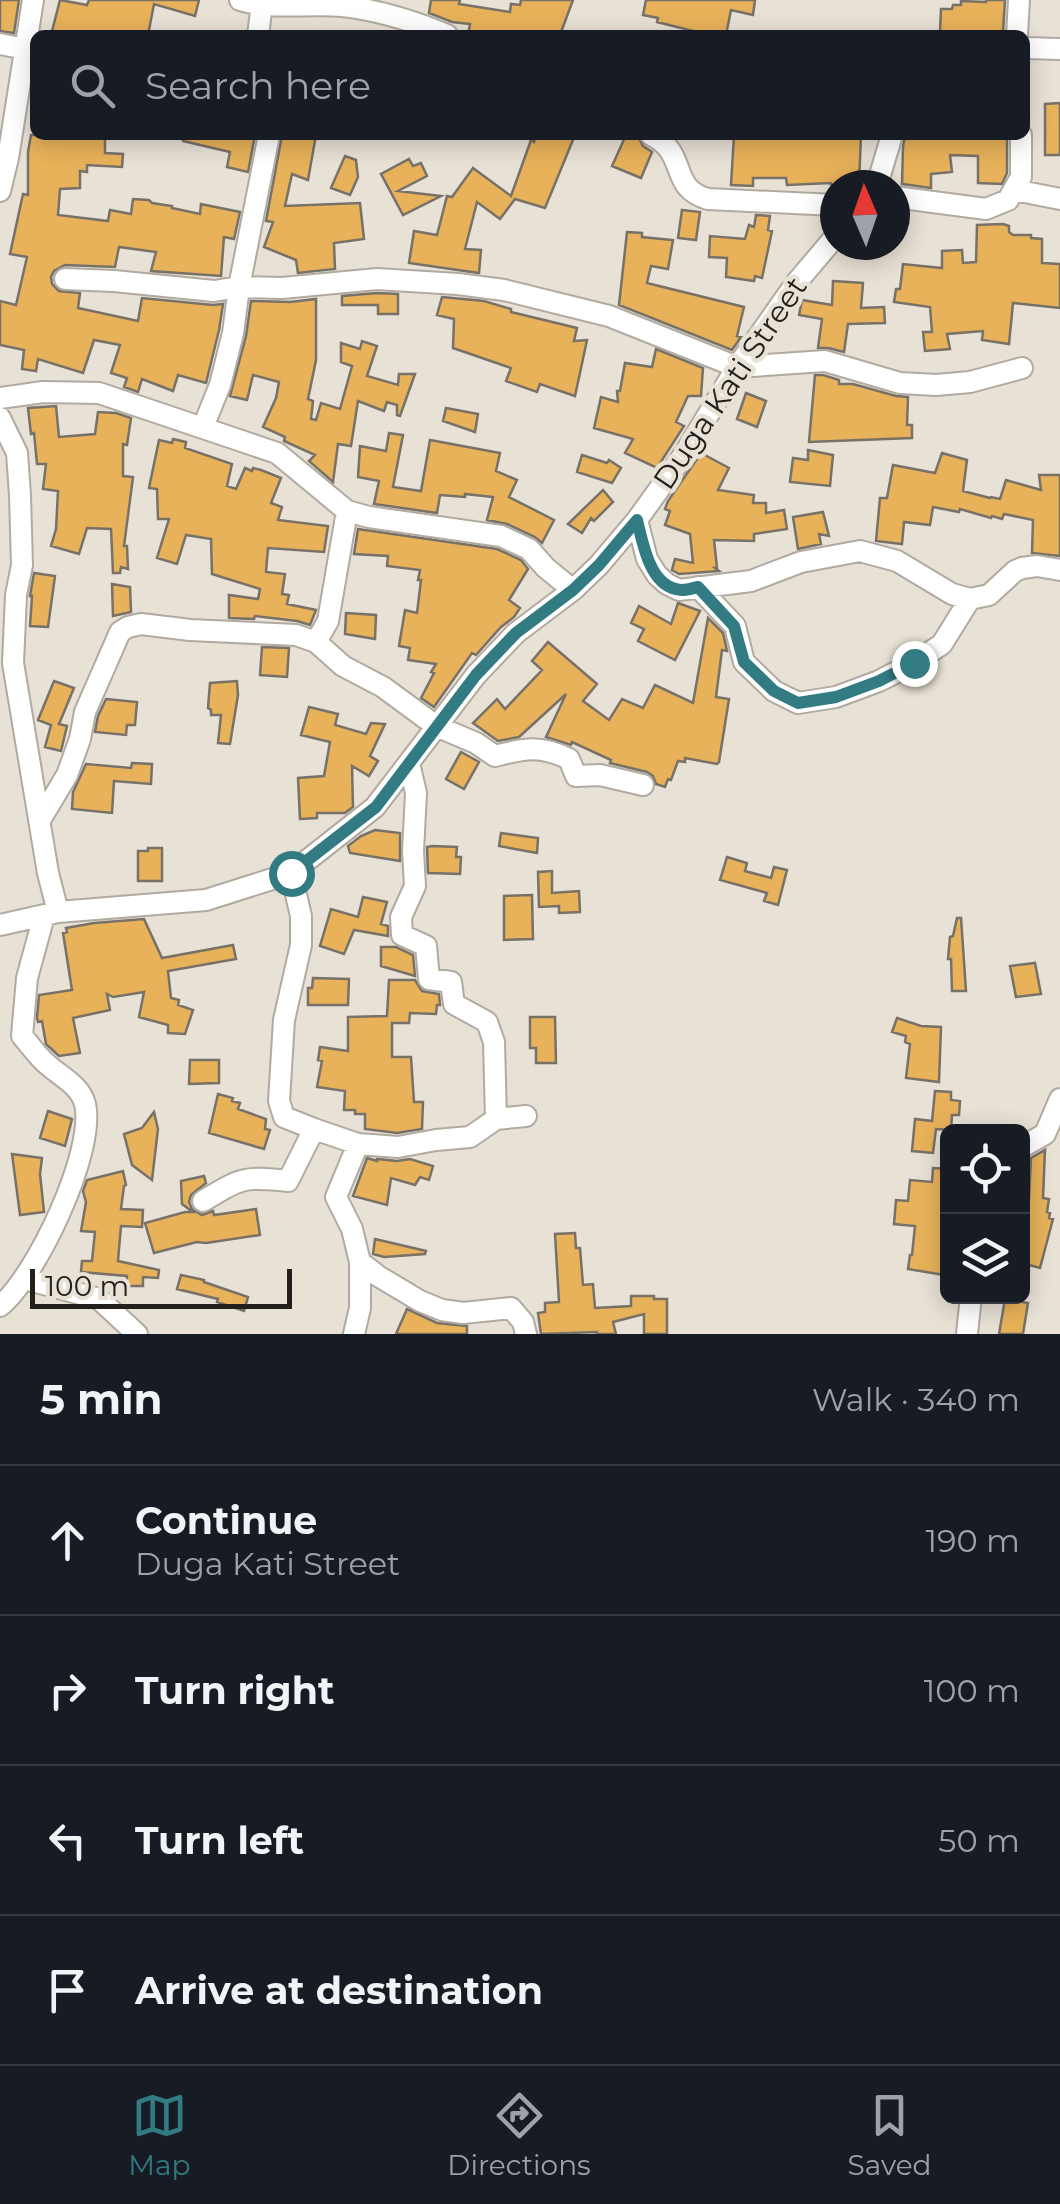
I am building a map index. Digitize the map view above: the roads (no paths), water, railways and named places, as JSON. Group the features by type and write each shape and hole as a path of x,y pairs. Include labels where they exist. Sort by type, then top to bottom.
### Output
{"street":[{"path":"0,191 33,0"},
{"path":"240,0 344,6 414,20 436,30"},
{"path":"1016,30 1019,0"},
{"path":"259,30 262,4"},
{"path":"0,44 26,48"},
{"path":"1030,48 1060,49"},
{"path":"202,427 220,384 233,332 268,140"},
{"path":"661,140 674,152 684,185 695,195 708,199 820,204"},
{"path":"882,170 890,140"},
{"path":"910,199 986,209 1008,200 1021,178 1020,140"},
{"path":"1014,190 1060,199"},
{"name":"Duga Kati Street","path":"0,925 51,914 206,900 291,873 376,807 476,675 516,633 599,565 637,520 685,454 737,367 820,255"},
{"path":"65,279 214,291 377,278 458,284 504,290 609,316 737,367 826,361 900,383 936,385 970,382 1022,368"},
{"path":"0,398 43,392 98,393 202,427 278,454 347,511 500,536 529,550 573,590"},
{"path":"0,418 17,453 22,564 16,595 14,663 48,873 51,914 27,978 22,1036 46,1064 71,1081 85,1101 86,1134 71,1189 25,1279 0,1306"},
{"path":"316,642 328,621 347,511"},
{"path":"637,520 647,559 657,575 679,590 751,581 801,562 860,552 897,561 952,594 970,599 988,595 1022,568 1060,570"},
{"path":"0,578 22,564"},
{"path":"698,587 734,626 744,662 774,691 798,703 836,697 914,663 942,644 970,599"},
{"path":"40,820 67,775 85,712 120,632 142,624 296,636 316,642 343,666 383,688 436,726 495,756 548,749 569,759 576,776 600,775 642,784"},
{"path":"409,762 416,793 415,886 401,916 402,935 426,946 429,979 452,982 454,1004 486,1022 494,1042 496,1119"},
{"path":"291,873 301,916 301,945 284,1020 278,1101 284,1117 358,1144 398,1147 470,1137 496,1119 526,1116"},
{"path":"1030,1142 1045,1134 1060,1099"},
{"path":"204,1202 234,1183 253,1177 288,1181 314,1129"},
{"path":"354,1334 360,1308 360,1262 352,1229 336,1197 358,1144"},
{"path":"360,1262 420,1301 442,1310 463,1313 511,1308 523,1322 526,1334"},
{"path":"25,1279 99,1300 137,1334"},
{"path":"967,1334 971,1304"}]}
